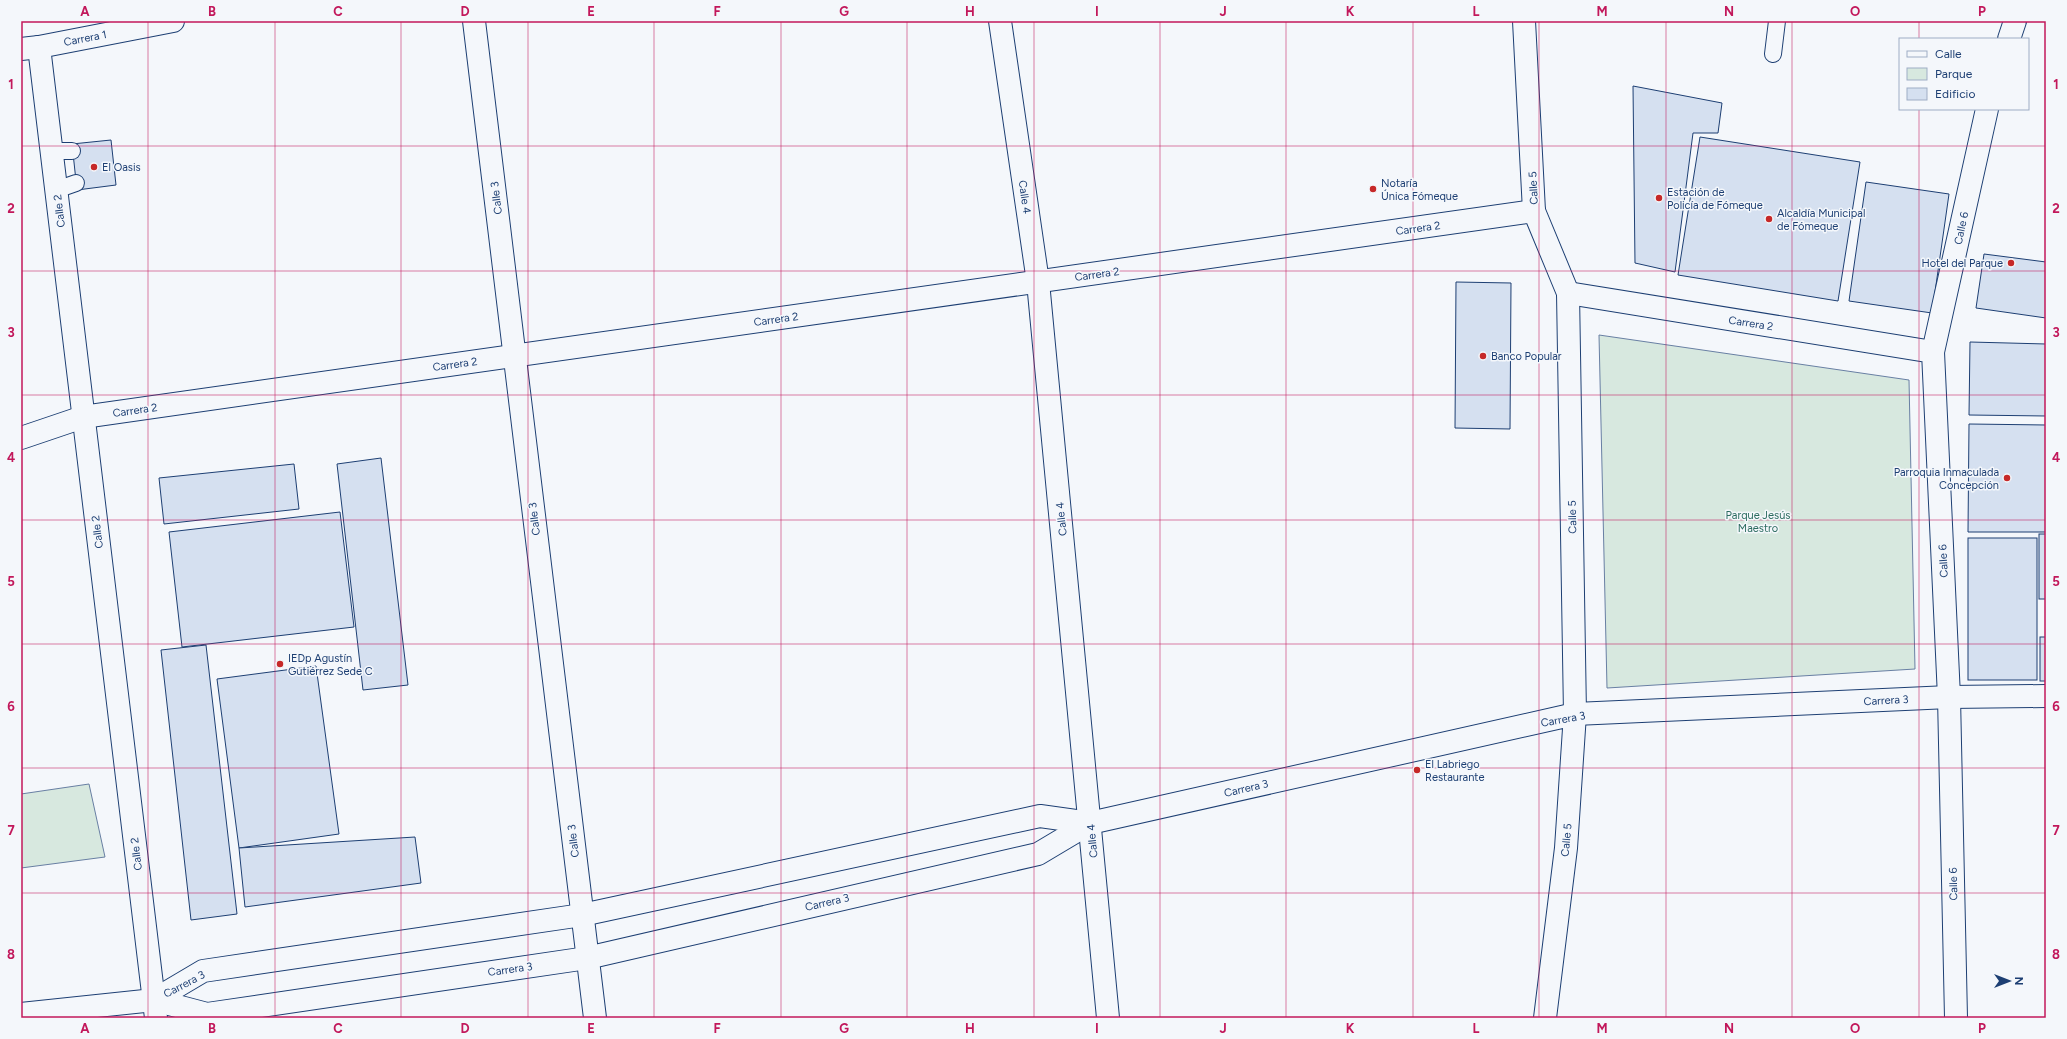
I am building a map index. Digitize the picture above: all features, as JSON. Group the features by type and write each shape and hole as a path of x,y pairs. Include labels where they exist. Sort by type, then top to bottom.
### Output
{"street":[{"name":"Carrera 1","path":"30,48 173,21"},
{"name":"Calle 3","path":"474,21 595,1018"},
{"name":"Calle 4","path":"1000,21 1038,282 1108,1018"},
{"name":"Calle 5","path":"1524,21 1534,211 1568,292 1575,714 1566,848 1545,1018"},
{"path":"2009,38 2015,21"},
{"name":"Calle 2","path":"30,48 62,152 66,187 83,417 155,1009"},
{"name":"Calle 6","path":"1956,1018 1949,697 1933,352 1987,110"},
{"name":"Carrera 2","path":"21,438 83,417 1534,211"},
{"name":"Carrera 2","path":"1568,292 1933,352"},
{"name":"Carrera 3","path":"155,1009 207,1014 587,958 1038,854 1090,823 1575,714 1949,697 2046,696"},
{"name":"Carrera 3","path":"155,1009 203,971 582,916 1040,816 1090,823"},
{"path":"21,1014 155,1009"}],"lane":[{"path":"1773,54 1777,21"}],"green space":[{"name":"Parque Jesús Maestro","path":"1599,335 1909,380 1915,669 1607,688"},
{"path":"89,784 105,857 21,868 21,794"}],"building":[{"name":"Estación de Policía de Fómeque","path":"1633,86 1722,103 1718,133 1693,133 1675,272 1635,263"},
{"name":"Alcaldía Municipal de Fómeque","path":"1700,137 1860,162 1838,301 1678,275"},
{"name":"El Oasis","path":"111,140 116,185 77,190 72,144"},
{"path":"1866,182 1949,194 1932,313 1849,301"},
{"path":"1984,254 2046,262 2046,318 1976,308"},
{"name":"Banco Popular","path":"1456,282 1511,283 1510,429 1455,428"},
{"path":"1970,342 2046,344 2046,416 1969,415"},
{"name":"Parroquia Inmaculada Concepción","path":"1969,424 2046,425 2046,532 1968,532"},
{"path":"381,458 408,685 363,690 337,464"},
{"path":"294,464 299,509 164,524 159,478"},
{"path":"340,512 354,627 182,647 169,532"},
{"path":"2039,534 2046,534 2046,599 2039,599"},
{"path":"1968,538 2037,538 2037,680 1968,680"},
{"path":"2040,637 2046,637 2046,681 2040,681"},
{"path":"206,645 237,914 191,920 161,650"},
{"path":"316,666 339,834 239,848 217,679"},
{"path":"415,837 421,883 245,907 239,848"}],"place":[{"name":"El Oasis","path":"94,167"},
{"name":"Notaría Única Fómeque","path":"1373,189"},
{"name":"Estación de Policía de Fómeque","path":"1659,198"},
{"name":"Alcaldía Municipal de Fómeque","path":"1769,219"},
{"name":"Hotel del Parque","path":"2011,263"},
{"name":"Banco Popular","path":"1483,356"},
{"name":"Parroquia Inmaculada Concepción","path":"2007,478"},
{"name":"IEDp Agustín Gutiérrez Sede C","path":"280,664"},
{"name":"El Labriego Restaurante","path":"1417,770"}]}
